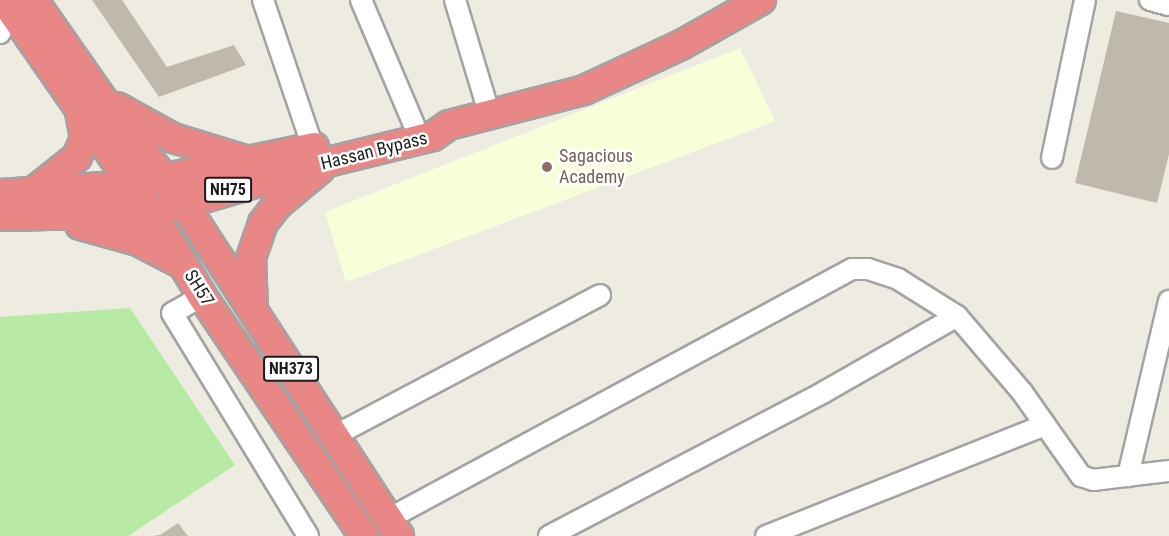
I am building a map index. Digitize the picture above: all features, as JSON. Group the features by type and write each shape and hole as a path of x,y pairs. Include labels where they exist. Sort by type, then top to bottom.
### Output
{"highway":[{"name":"Hassan Bypass","path":"0,216 37,204 152,213 321,155 433,136 449,126 584,90 681,45 761,0"},
{"name":"SH57","path":"12,11 32,41 90,104 132,185 152,213 202,296 364,536"},
{"name":"NH373","path":"12,11 90,104 165,180 183,203 392,530"},
{"path":"184,265 122,236 37,204 76,157 85,138 90,104 156,131 250,162"},
{"name":"NH75","path":"0,194 37,204 250,162 321,155 414,126 449,126"},
{"path":"254,311 251,258 263,223 321,155"}],"street":[{"path":"263,0 321,155"},
{"path":"361,0 414,126"},
{"path":"455,0 490,116"},
{"path":"1052,158 1084,0"},
{"path":"1150,0 1169,5"},
{"path":"392,530 852,269 868,269 898,279 957,316 1045,425 1081,476 1093,480 1169,471"},
{"path":"334,436 600,295"},
{"path":"202,296 172,313 308,536"},
{"path":"1128,476 1169,301"},
{"path":"549,536 824,392 957,316"},
{"path":"766,536 1045,425"}],"shaded area":[{"name":"Sagacious Academy","path":"740,48 775,121 346,282 325,212"}],"green space":[{"path":"130,308 235,465 128,536 0,536 0,317"}],"building":[{"path":"92,0 122,0 167,67 234,45 246,65 159,97"},
{"path":"1116,11 1169,23 1169,154 1157,203 1075,183"},
{"path":"178,523 188,536 153,536 160,535"}],"place":[{"name":"Sagacious Academy","path":"547,167"}]}
